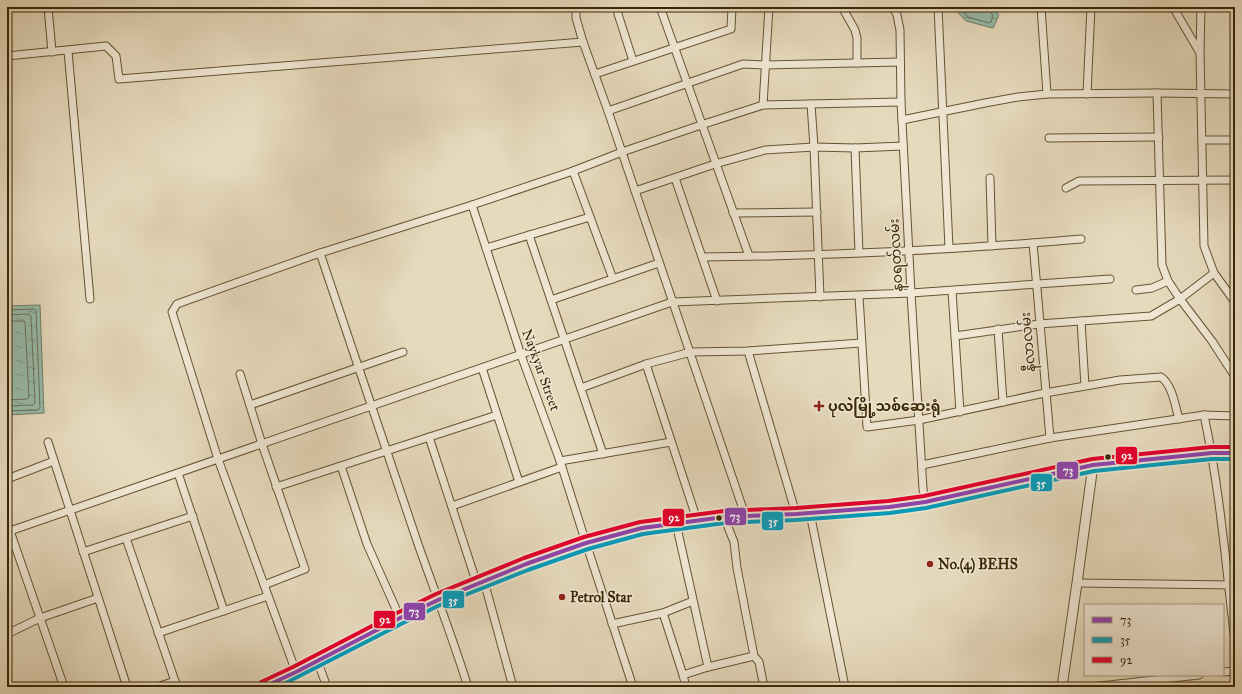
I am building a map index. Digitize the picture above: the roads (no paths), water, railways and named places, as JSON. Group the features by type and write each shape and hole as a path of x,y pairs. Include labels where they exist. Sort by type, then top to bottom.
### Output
{"main road":[{"path":"264,687 438,600 526,564 586,543 642,528 724,516 796,514 889,507 925,502 1093,465 1212,453 1235,453"}],"street":[{"path":"48,7 52,52"},
{"path":"576,7 576,18 583,42 608,111 672,302 691,352 745,515"},
{"path":"617,7 633,61"},
{"path":"660,7 749,256"},
{"path":"595,74 730,29 732,7"},
{"path":"763,105 769,7"},
{"path":"842,7 855,30 857,38 857,63"},
{"name":"နဝရတ်လမ်း","path":"893,7 897,15 900,30 901,102 908,251 925,502"},
{"path":"938,7 949,248"},
{"path":"1041,7 1046,94"},
{"path":"1087,94 1091,7"},
{"path":"1173,7 1200,53"},
{"path":"1201,7 1200,53 1204,246 1214,273 1235,302"},
{"path":"7,56 106,46 116,56 119,79 583,42"},
{"path":"68,50 90,299"},
{"path":"608,111 743,64 765,65 900,62"},
{"path":"1157,93 1162,265 1168,281 1212,341 1234,375 1235,380"},
{"path":"902,120 1018,97 1046,94 1235,94"},
{"path":"296,672 218,459 172,312 177,304 320,253 472,205 573,171 622,152 763,105 901,102"},
{"path":"811,104 820,297"},
{"path":"1049,138 1159,137"},
{"path":"1202,140 1235,140"},
{"path":"635,191 715,164 765,150 814,147 855,148 903,146"},
{"path":"855,148 859,253"},
{"path":"573,171 613,279"},
{"path":"675,178 717,301"},
{"path":"990,178 992,246"},
{"path":"1066,188 1079,181 1235,180"},
{"name":"Naykyar Street","path":"472,205 521,354 561,464 633,687"},
{"path":"733,213 817,212"},
{"path":"486,248 590,217"},
{"path":"530,235 603,454"},
{"path":"702,257 819,255 908,251 1081,239"},
{"name":"နီလာလမ်း","path":"1033,243 1050,438"},
{"path":"320,253 468,687"},
{"path":"552,300 659,264"},
{"path":"955,336 1039,324 1151,316 1180,299 1214,273"},
{"path":"64,687 8,532 672,302 859,296 952,291 1110,279"},
{"path":"1136,290 1152,288 1168,281"},
{"path":"952,291 960,412"},
{"path":"859,296 867,428 919,420 1085,386 1120,380 1161,377 1165,380 1171,392 1179,419"},
{"path":"1081,321 1085,386"},
{"path":"998,329 1004,402"},
{"path":"581,388 646,364 691,352 748,351 861,343"},
{"path":"748,351 796,514"},
{"path":"250,405 403,352"},
{"path":"646,364 697,520"},
{"path":"482,368 519,482"},
{"path":"240,374 304,569 264,585"},
{"path":"276,487 497,415"},
{"path":"1204,415 1212,453 1232,585 1235,642"},
{"path":"922,466 1050,438 1204,415 1235,416"},
{"path":"429,437 480,583 513,687"},
{"path":"48,442 127,687"},
{"path":"452,506 519,482 561,464 603,454 671,442"},
{"path":"7,479 54,460"},
{"path":"1062,687 1078,583 1093,465"},
{"path":"341,466 367,544 400,618"},
{"path":"178,473 224,611"},
{"path":"810,513 846,687"},
{"path":"83,552 193,516"},
{"path":"724,516 734,542 737,568 754,656 759,662 764,687"},
{"path":"676,523 708,667"},
{"path":"126,538 176,684 157,687"},
{"path":"1078,583 1232,585"},
{"path":"158,634 268,596"},
{"path":"7,634 40,618 98,598"},
{"path":"612,624 663,613 693,601"},
{"path":"663,613 684,675 686,687"},
{"path":"684,675 708,667 754,656"},
{"path":"318,660 327,687"},
{"path":"1224,672 1235,671"},
{"path":"1091,687 1190,676"}],"water":[{"path":"953,7 991,7 999,15 993,28 966,21"},
{"path":"40,305 44,413 7,415 7,306"}],"place":[{"name":"ပုလဲမြို့သစ်ဆေးရုံ","path":"819,406"},
{"name":"No.(4) BEHS","path":"930,564"},
{"name":"Petrol Star","path":"562,597"}]}
